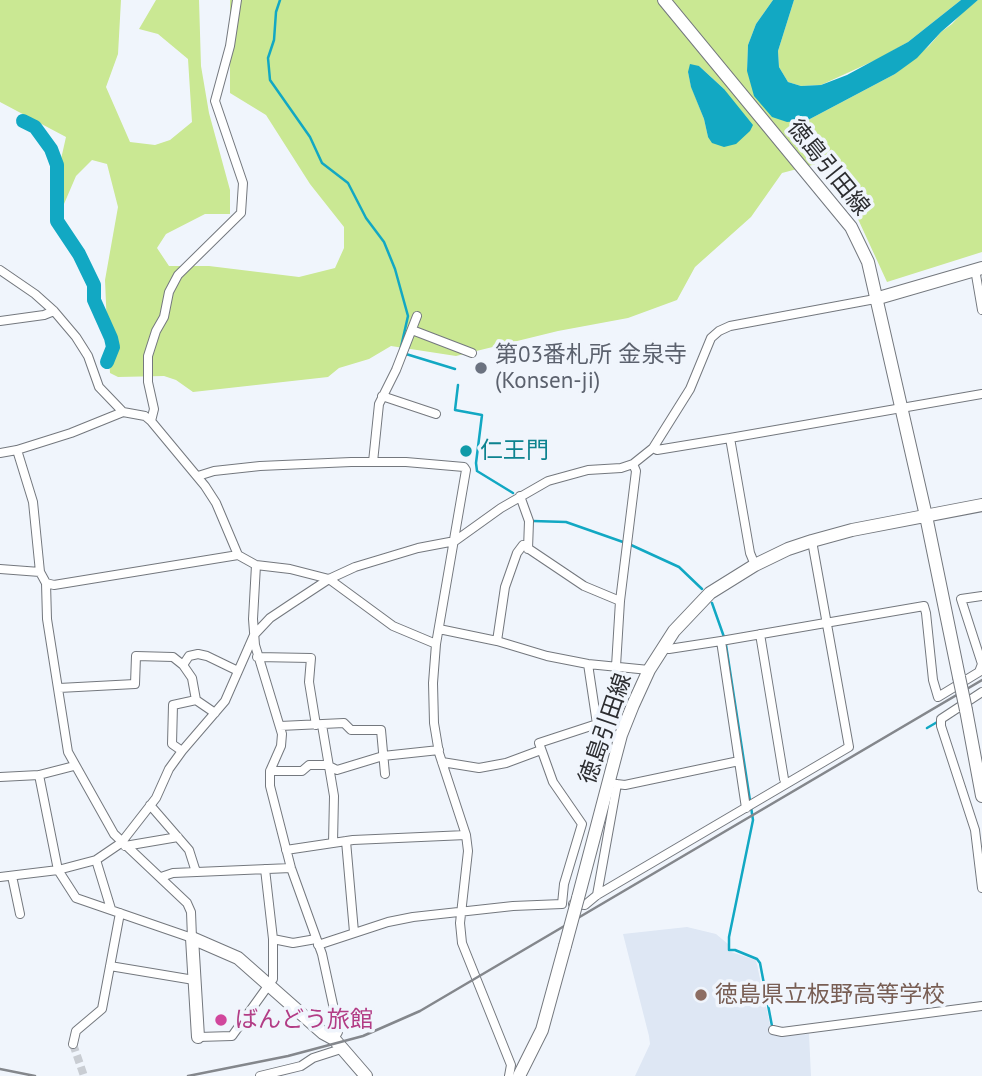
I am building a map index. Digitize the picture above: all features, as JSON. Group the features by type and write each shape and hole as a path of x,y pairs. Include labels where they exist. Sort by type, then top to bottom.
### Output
{"main road":[{"name":"徳島引田線","path":"664,0 851,227 868,262 926,516 982,796"},
{"path":"875,299 978,268"},
{"path":"926,516 982,505"},
{"name":"徳島引田線","path":"519,1076 542,1030 612,784 621,735 649,670 674,631 710,593 755,565 788,549 852,530 926,516"},
{"name":"徳島引田線","path":"970,729 982,758"},
{"path":"198,1037 192,938 238,958 338,1044 366,1076"}],"street":[{"path":"151,421 154,409 148,382 148,356 164,317 169,292 178,275 241,213 243,183 215,101 230,46 237,0"},
{"path":"978,268 982,310"},
{"path":"0,270 54,311 88,356 99,387 123,412"},
{"path":"123,844 182,751 225,701 254,635 270,618 329,579 355,567 418,548 454,541 532,489 564,476 634,464 653,448 690,389 711,338 719,331 730,326 875,299"},
{"path":"0,321 44,315 54,311"},
{"path":"373,461 379,404 404,352 417,316"},
{"path":"412,330 472,353"},
{"path":"653,448 657,450 982,394"},
{"path":"383,396 436,414"},
{"path":"0,453 71,433 123,412 145,416 198,476 216,503 238,555 256,565 289,569 329,579 393,626 436,644"},
{"path":"730,438 750,553 755,565"},
{"path":"17,450 33,502 40,572 46,583 47,619 68,752 123,844 187,903 191,912 192,938 76,898 58,870 39,775"},
{"path":"198,476 214,471 260,466 373,461 406,461 464,467 466,470 436,644 434,723 442,762 466,835 468,850 461,914 462,943 511,1065 509,1076"},
{"path":"616,666 620,601 636,471 634,464"},
{"path":"520,496 529,521 527,548"},
{"path":"274,939 293,943 317,942 413,917 461,914 513,906 585,905 597,895 849,747 812,541"},
{"path":"497,641 511,569 523,545 584,586 620,601"},
{"path":"46,583 54,585 238,555"},
{"path":"256,565 254,635 257,657 282,734 281,746 270,771 270,786 291,868 326,967 338,1031 338,1044 301,1066 260,1076"},
{"path":"0,569 40,572"},
{"path":"663,648 721,641 924,606 933,680 938,697 979,672 982,664 961,599 982,596"},
{"path":"439,629 497,641 547,656 588,664 649,670"},
{"path":"760,634 783,779"},
{"path":"721,641 739,761 749,806"},
{"path":"183,665 189,656 198,654 238,671"},
{"path":"59,688 135,684 136,656 173,657 192,678 196,700 215,713"},
{"path":"257,657 311,658 309,682 334,796 332,843"},
{"path":"562,904 564,884 582,824 553,782 539,743 597,724 588,664"},
{"path":"982,692 941,719 975,830 982,888"},
{"path":"182,751 172,744 173,705 196,700"},
{"path":"280,726 344,723 351,730 381,730 385,774"},
{"path":"270,771 302,771 309,765 327,765 337,770 383,756 439,750"},
{"path":"442,762 479,768 506,763 541,750"},
{"path":"597,895 612,784 625,785 739,761"},
{"path":"0,777 39,775 74,766"},
{"path":"150,805 189,850 196,872"},
{"path":"286,850 346,841 466,835"},
{"path":"0,877 58,870 96,860 123,844 178,837"},
{"path":"346,841 354,932"},
{"path":"96,860 111,909"},
{"path":"161,877 173,873 291,868"},
{"path":"198,1037 232,1036 273,979 274,939 265,869"},
{"path":"12,876 19,914"},
{"path":"73,1044 76,1031 103,1009 120,913"},
{"path":"110,965 194,980"},
{"path":"773,1030 782,1032 982,1006"}],"shaded area":[{"name":"徳島県立板野高等学校","path":"687,927 716,934 728,944 728,951 756,960 772,1034 809,1034 811,1076 635,1076 650,1044 623,934"}],"green space":[{"path":"0,0 121,0 118,54 106,87 130,142 155,145 170,140 192,122 188,59 158,34 139,29 156,0 199,0 201,66 209,113 230,190 230,214 205,214 166,234 157,248 169,266 209,266 299,277 335,268 344,248 344,227 310,184 266,115 230,93 230,0 773,0 756,24 748,45 747,71 808,120 895,74 929,46 964,11 982,0 982,252 887,282 852,206 816,164 782,173 751,217 695,267 677,300 628,318 558,331 456,356 391,346 369,359 339,368 328,377 193,392 176,380 164,376 118,377 110,373 105,280 118,207 107,164 92,160 76,176 64,204 52,199 66,137 0,102","holes":["699,66 724,89 708,137 688,72"]},
{"path":"794,0 961,0 908,42 880,58 821,85 801,86 788,82 779,67 778,51"}],"water":[{"path":"773,0 794,0 778,51 779,67 788,82 801,86 821,85 847,75 908,42 961,0 978,0 941,32 917,58 895,74 808,120 787,122 772,117 754,96 747,71 748,45 756,24"},
{"path":"690,64 699,66 724,89 753,125 736,144 724,147 712,143 708,137 691,87 688,72"}],"waterway":[{"path":"280,0 276,12 274,40 268,58 270,80 310,137 322,163 348,183 366,218 384,242 395,269 408,316 401,347"},
{"path":"23,121 35,127 51,149 57,165 57,221 79,254 94,285 94,300 113,347 107,362"},
{"path":"406,354 455,369"},
{"path":"458,385 455,410 482,415 477,471 513,493"},
{"path":"533,521 566,522 623,542"},
{"path":"631,545 679,567 702,589"},
{"path":"712,603 724,637"},
{"path":"726,645 753,820 729,937 729,950 757,959 760,963 772,1026"},
{"path":"927,728 939,721"}],"tunnel":[{"path":"73,1044 84,1076"}],"railway":[{"path":"188,1076 288,1056 363,1036 420,1011 982,680"},
{"path":"0,1069 35,1076"}],"place":[{"name":"第03番札所 金泉寺 (Konsen-ji)","path":"481,368"},
{"name":"仁王門","path":"466,451"},
{"name":"徳島県立板野高等学校","path":"701,995"},
{"name":"ばんどう旅館","path":"221,1020"}]}
